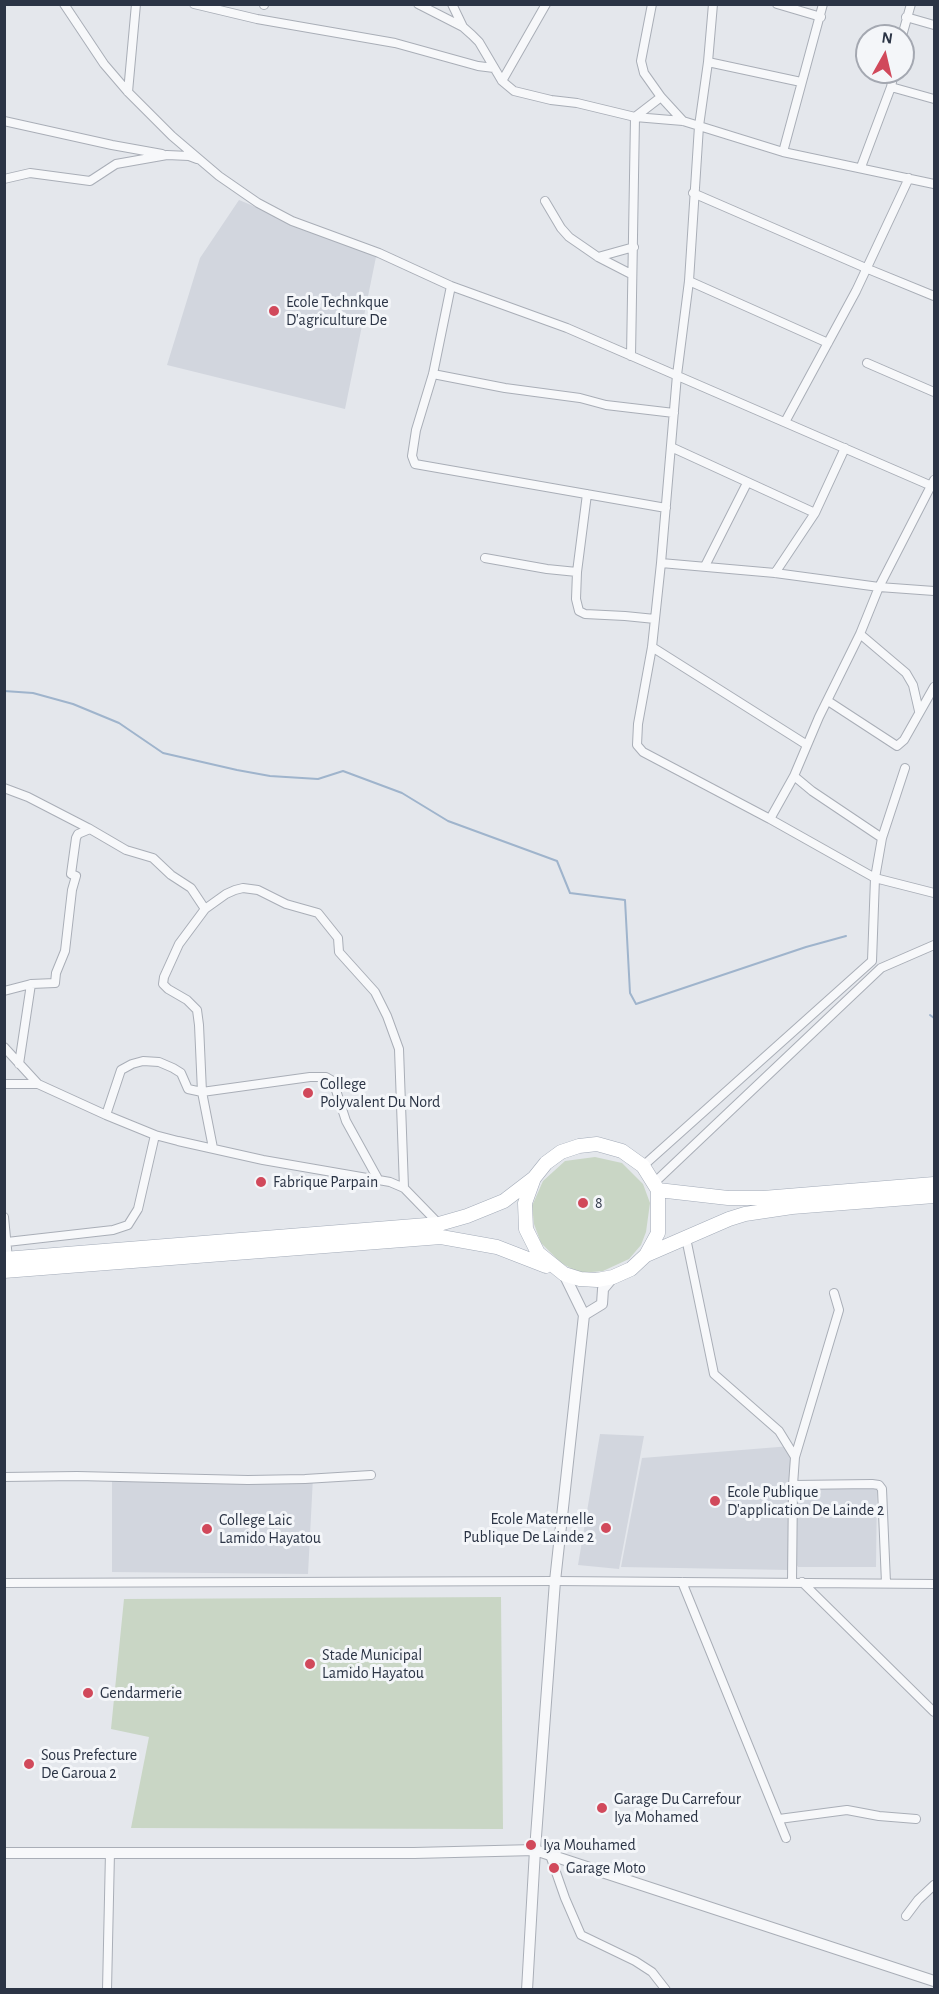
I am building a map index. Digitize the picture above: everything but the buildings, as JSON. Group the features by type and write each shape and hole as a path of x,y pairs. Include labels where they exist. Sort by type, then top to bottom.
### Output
{"main road":[{"path":"597,1144 622,1151 643,1166 656,1186 658,1233 646,1255 631,1269 613,1277 597,1280 580,1279 561,1273 497,1247 441,1237 6,1263 439,1224 504,1202 534,1178 546,1163 561,1152 579,1146 597,1144"},
{"path":"534,1178 525,1203 526,1229 538,1253 561,1273"},
{"path":"656,1186 728,1198 763,1198 934,1184"},
{"path":"646,1255 729,1219 761,1211 934,1196"}],"street":[{"path":"64,4 104,64 172,136 219,176 291,221 378,253 451,286 567,328 934,484 879,587 860,634 794,776 770,819"},
{"path":"128,92 136,4"},
{"path":"194,4 257,19 394,43 478,66 494,68"},
{"path":"418,4 463,27 479,42 502,81 514,91 525,95 577,103 635,117 683,121 783,152 934,184"},
{"path":"452,4 463,27"},
{"path":"502,81 546,4"},
{"path":"652,4 641,61 644,73 661,97 683,121"},
{"path":"713,4 699,126 689,281 677,375 661,563 652,646 638,724 637,745 642,752 770,819 875,878 934,893"},
{"path":"777,4 821,17"},
{"path":"783,152 824,4"},
{"path":"905,24 911,4"},
{"path":"906,17 934,25"},
{"path":"708,63 801,82"},
{"path":"861,167 892,84"},
{"path":"891,87 934,99"},
{"path":"635,117 661,97"},
{"path":"631,356 635,117"},
{"path":"4,121 112,145 167,155 189,156 202,161"},
{"path":"4,179 30,172 90,181 116,164 167,155"},
{"path":"785,422 868,269 909,178"},
{"path":"693,193 934,296"},
{"path":"545,201 569,237 598,257 631,274"},
{"path":"598,257 634,247"},
{"path":"689,281 828,343"},
{"path":"451,286 433,374 416,430 412,456 415,464 666,508"},
{"path":"867,363 934,392"},
{"path":"433,374 505,388 580,398 606,405 674,413"},
{"path":"671,447 815,513"},
{"path":"775,573 815,513 845,448"},
{"path":"705,566 747,483"},
{"path":"587,494 577,572 576,599 579,611 585,614 655,619"},
{"path":"485,558 577,572"},
{"path":"661,563 934,591"},
{"path":"860,634 906,673 913,685 919,711"},
{"path":"652,646 807,745"},
{"path":"828,701 897,746 904,740 934,687"},
{"path":"643,1166 872,961 875,878 882,838 905,768"},
{"path":"794,776 812,791 882,838"},
{"path":"4,788 28,797 126,850 153,858 171,875 191,888 205,909"},
{"path":"4,991 31,984 55,983 56,973 65,951 72,890 76,876 71,874 76,838 78,834 90,829"},
{"path":"213,1148 202,1092 199,1025 196,1010 187,1000 168,989 164,984 164,976 179,944 205,909 235,890 243,888 258,890 286,904 318,913 338,938 339,952 375,992 387,1016 399,1048 404,1188"},
{"path":"656,1186 881,968 934,945"},
{"path":"19,1064 31,984"},
{"path":"4,1047 38,1084 155,1135 263,1160 378,1179 404,1188 439,1224"},
{"path":"106,1115 121,1070 132,1064 159,1062 181,1073 188,1089 202,1092 310,1077 326,1077 333,1081 346,1121 378,1179"},
{"path":"4,1084 38,1084"},
{"path":"7,1242 113,1230 128,1225 138,1209 155,1135"},
{"path":"4,1217 7,1242 6,1263"},
{"path":"686,1238 714,1374 779,1431 795,1457"},
{"path":"527,1989 555,1581 584,1315 561,1273"},
{"path":"584,1315 602,1304 603,1289 613,1277"},
{"path":"792,1582 795,1457 839,1310 834,1293"},
{"path":"4,1477 77,1476 248,1480 371,1475"},
{"path":"793,1485 879,1485 882,1489 886,1583"},
{"path":"4,1583 555,1581 934,1584"},
{"path":"682,1582 786,1838"},
{"path":"802,1582 934,1712"},
{"path":"779,1819 847,1810 879,1816 916,1819"},
{"path":"4,1853 414,1853 535,1850 934,1981"},
{"path":"107,1989 110,1852"},
{"path":"550,1855 581,1935 635,1961 652,1972 666,1989"},
{"path":"906,1916 918,1900 934,1885"}],"shaded area":[{"name":"Ecole Technkque D'agriculture De","path":"239,200 376,257 345,409 167,365 200,258"},
{"path":"600,1434 644,1436 619,1569 578,1565"},
{"path":"791,1446 790,1570 621,1567 642,1458"},
{"path":"112,1476 313,1477 308,1574 112,1572"},
{"path":"877,1486 876,1567 798,1567 794,1560 795,1488"}],"green space":[{"path":"595,1157 622,1163 643,1184 650,1203 646,1232 641,1245 629,1259 603,1271 580,1273 561,1263 541,1243 534,1224 532,1206 543,1181 565,1161"},
{"name":"Stade Municipal Lamido Hayatou","path":"501,1597 503,1829 131,1828 149,1737 111,1729 124,1599"}],"waterway":[{"path":"4,691 33,693 73,704 119,723 163,753 270,776 318,779 343,771 402,793 448,821 557,861 570,893 625,900 630,993 636,1004 806,947 846,936"},
{"path":"930,1015 934,1018"}],"place":[{"name":"Ecole Technkque D'agriculture De","path":"274,311"},
{"name":"College Polyvalent Du Nord","path":"308,1093"},
{"name":"Fabrique Parpain","path":"261,1182"},
{"name":"8","path":"583,1203"},
{"name":"Ecole Publique D'application De Lainde 2","path":"715,1501"},
{"name":"Ecole Maternelle Publique De Lainde 2","path":"606,1528"},
{"name":"College Laic Lamido Hayatou","path":"207,1529"},
{"name":"Stade Municipal Lamido Hayatou","path":"310,1664"},
{"name":"Gendarmerie","path":"88,1693"},
{"name":"Sous Prefecture De Garoua 2","path":"29,1764"},
{"name":"Garage Du Carrefour Iya Mohamed","path":"602,1808"},
{"name":"Iya Mouhamed","path":"531,1845"},
{"name":"Garage Moto","path":"554,1868"}]}
